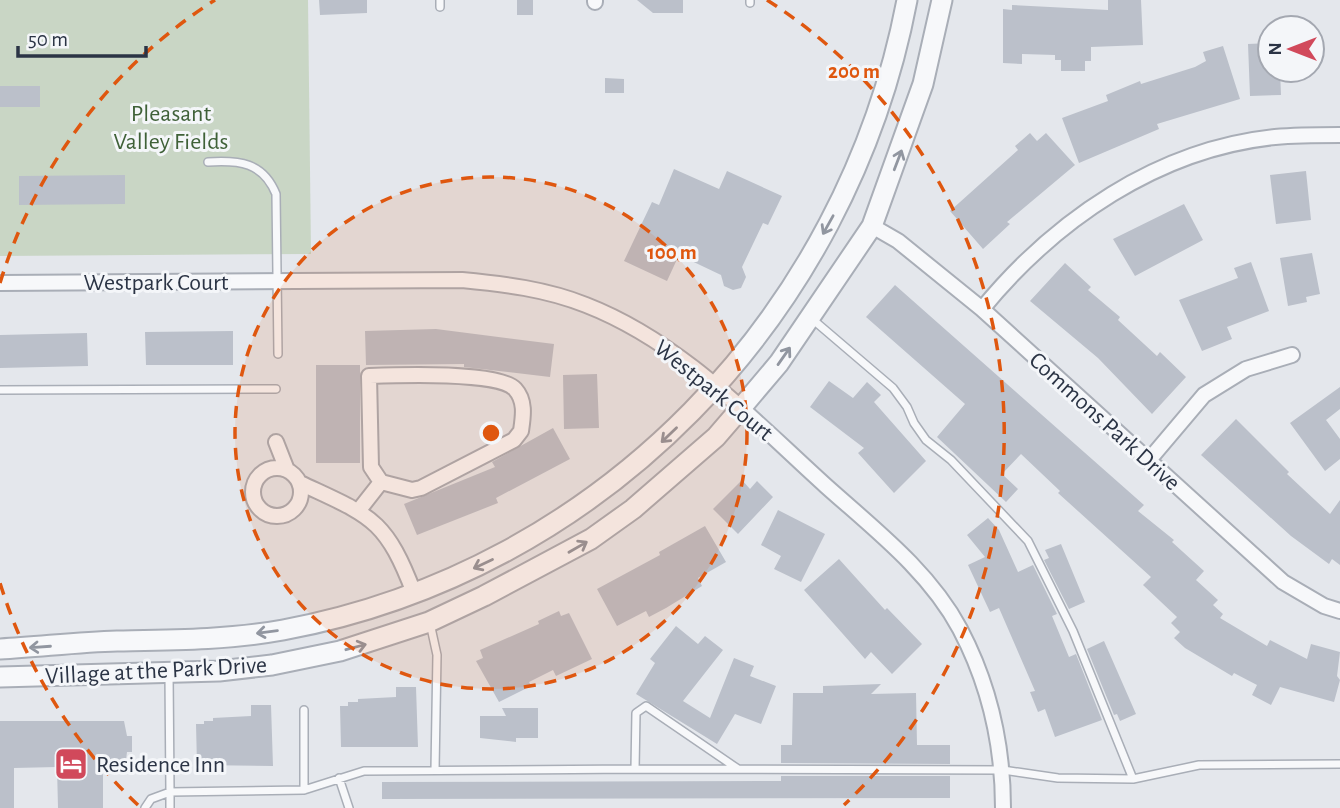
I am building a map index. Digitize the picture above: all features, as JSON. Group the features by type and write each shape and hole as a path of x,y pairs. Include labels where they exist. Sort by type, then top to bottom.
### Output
{"street":[{"name":"Village at the Park Drive","path":"0,649 115,641 177,641 282,630 344,615 414,593 502,554 587,502 649,455 718,386 803,270 842,199 872,129 896,60 907,0"},
{"name":"Village at the Park Drive","path":"0,677 169,674 231,670 299,659 386,638 429,622 591,539 633,509 716,437 741,408 779,363 872,226 919,96 942,0"},
{"path":"982,310 1053,235 1129,182 1216,150 1274,137 1340,135"},
{"name":"Commons Park Drive","path":"872,226 898,242 982,310 1283,582 1324,606 1340,611"},
{"name":"Westpark Court","path":"0,283 462,280 525,286 586,304 638,329 718,386 901,553 931,585 960,629 980,677 995,724 1003,769 1003,808"},
{"path":"1149,460 1204,395 1245,369 1292,355"},
{"path":"448,375 505,383 514,387 522,398 521,431 514,440 421,488 412,490 381,482 371,467 369,376 448,375"},
{"path":"269,470 276,442 287,470 300,483 359,510 376,522 394,548 414,593"},
{"path":"287,470 269,470 257,478 254,496 260,509 268,515 282,516 295,510 300,502 300,483"},
{"path":"359,510 381,482"},
{"path":"300,502 327,496"}],"lane":[{"path":"208,162 245,163 261,171 272,184 278,202 278,354"},
{"path":"811,317 892,388 907,407 926,440 950,460 1028,541 1073,631 1133,779"},
{"path":"0,390 276,389"},
{"path":"429,622 437,655 435,771"},
{"path":"169,674 170,808"},
{"path":"635,769 636,713 646,706 738,769"},
{"path":"304,710 304,790"},
{"path":"145,808 151,800 170,792 304,790 364,771 1003,769 1058,778 1133,779 1199,765 1340,764"},
{"path":"339,778 349,808"}],"green space":[{"name":"Pleasant Valley Fields","path":"0,0 308,0 311,254 0,256"}],"building":[{"path":"319,0 367,0 367,13 320,15"},
{"path":"517,0 533,0 533,15 517,15"},
{"path":"637,0 683,0 683,13 653,13"},
{"path":"1108,0 1141,0 1143,45 1091,47 1091,61 1085,61 1085,71 1061,71 1061,60 1055,60 1055,55 1022,54 1022,64 1003,63 1003,9 1012,10 1012,5 1108,10"},
{"path":"1248,44 1256,44 1256,84 1281,84 1281,95 1250,96"},
{"path":"1223,46 1240,99 1157,124 1159,129 1079,163 1062,118 1108,101 1106,95 1140,81 1141,84 1195,67 1206,61 1203,52"},
{"path":"605,78 624,79 624,93 605,93"},
{"path":"0,86 40,86 40,107 0,107"},
{"path":"1030,133 1037,141 1046,133 1075,165 1007,222 1010,224 983,249 950,211 1018,150 1015,146"},
{"path":"674,169 719,189 727,171 782,196 768,225 763,223 742,267 746,277 741,288 733,290 724,286 721,275 679,255 667,281 624,261 652,202 659,205"},
{"path":"1306,171 1311,220 1276,224 1270,175"},
{"path":"125,175 125,204 19,205 19,176"},
{"path":"1184,204 1203,240 1135,276 1113,239"},
{"path":"1312,253 1320,294 1306,297 1307,302 1288,306 1280,258"},
{"path":"1251,262 1269,311 1227,327 1232,339 1202,351 1179,300 1238,278 1234,268"},
{"path":"1065,263 1091,287 1088,290 1120,317 1118,320 1157,356 1160,352 1186,377 1152,414 1098,358 1030,301"},
{"path":"895,285 1144,505 1138,511 1174,540 1172,542 1204,571 1196,580 1218,600 1213,605 1223,614 1220,618 1267,646 1270,640 1307,659 1311,644 1340,652 1337,676 1340,680 1334,702 1280,687 1271,705 1252,695 1257,685 1234,673 1232,676 1185,648 1174,638 1180,632 1171,623 1177,617 1143,585 1151,577 1058,493 1060,491 1021,454 1002,474 1018,489 1006,502 937,437 965,404 866,317"},
{"path":"436,329 554,344 550,377 464,367 464,364 366,365 365,331"},
{"path":"233,331 233,365 146,365 145,332"},
{"path":"87,333 88,366 0,368 0,335"},
{"path":"316,365 360,365 360,463 316,463"},
{"path":"597,374 599,428 564,429 563,375"},
{"path":"829,381 853,398 867,382 881,395 874,402 926,461 894,493 858,453 864,448 810,407"},
{"path":"1340,387 1340,409 1326,420 1340,439 1340,459 1325,471 1290,423"},
{"path":"1236,419 1289,472 1287,474 1330,514 1340,500 1340,565 1332,559 1329,564 1291,536 1201,455"},
{"path":"553,428 570,459 496,498 498,503 417,535 404,504 495,467 492,462"},
{"path":"742,480 750,489 757,481 773,497 738,534 713,509"},
{"path":"778,510 825,534 801,582 774,569 781,556 761,545"},
{"path":"988,518 999,530 1018,572 1033,565 1057,614 1052,616 1069,657 1076,654 1102,720 1055,737 1045,709 1038,712 1030,692 1035,691 999,608 990,612 968,565 985,557 967,535"},
{"path":"705,526 726,562 698,578 702,586 666,608 649,617 646,611 617,626 597,589 660,555 659,552"},
{"path":"1061,544 1085,602 1069,609 1044,560 1049,558 1045,550"},
{"path":"839,559 885,610 887,608 922,644 892,674 871,652 865,659 804,590"},
{"path":"559,611 561,616 569,613 592,659 556,676 553,670 529,682 531,686 499,702 476,661 483,658 480,650 539,624 538,621"},
{"path":"676,626 698,644 705,636 723,650 683,701 710,718 734,658 754,666 750,676 776,686 761,724 735,714 717,744 636,694 655,663 650,659"},
{"path":"1104,641 1136,714 1120,721 1117,714 1114,715 1087,649"},
{"path":"881,684 871,694 916,693 917,745 950,745 950,764 781,763 781,745 792,745 793,693 823,693 823,686"},
{"path":"396,687 416,687 418,747 341,747 340,706 348,706 348,702 358,702 358,699 396,697"},
{"path":"251,705 271,705 273,766 197,765 196,724 213,721 213,718 251,716"},
{"path":"502,708 538,708 538,738 516,738 516,742 480,738 480,716 506,716"},
{"name":"Residence Inn","path":"0,721 124,721 127,736 132,736 132,752 127,752 125,768 103,768 103,808 58,808 57,767 14,768 14,808 0,808"},
{"path":"781,776 950,776 950,798 382,799 382,782 781,781"}],"place":[{"name":"Residence Inn","path":"71,764"}]}
